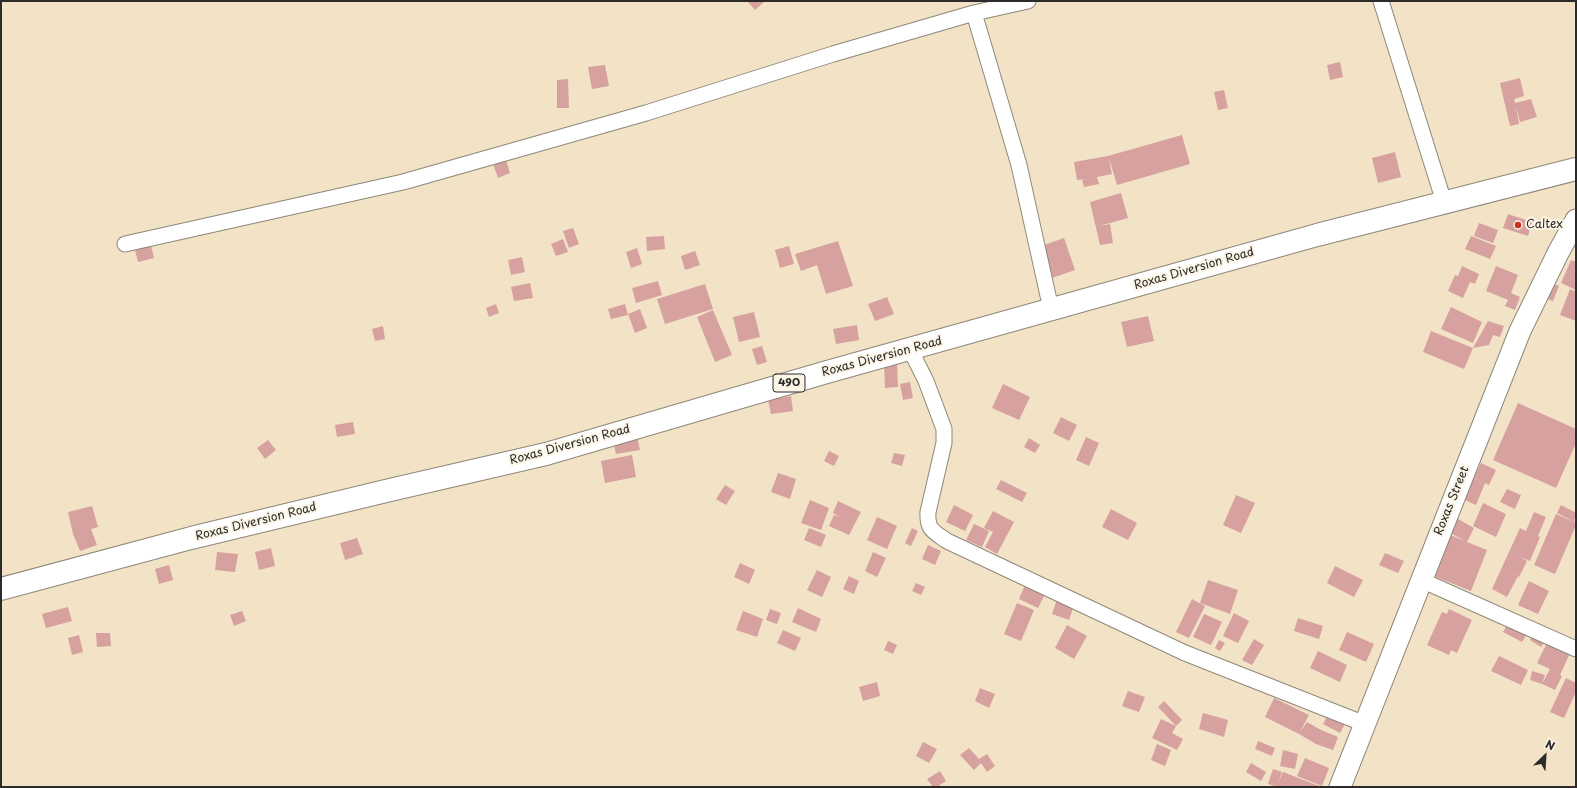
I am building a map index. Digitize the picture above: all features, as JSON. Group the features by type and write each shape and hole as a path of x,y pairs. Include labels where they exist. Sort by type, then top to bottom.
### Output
{"main road":[{"name":"Roxas Diversion Road","path":"1,589 191,538 546,454 1317,234 1390,217 1576,169"},
{"name":"Roxas Street","path":"1340,787 1520,330 1576,220"}],"street":[{"path":"125,244 403,182 646,113 833,54 974,13 1028,1"},
{"path":"1381,1 1444,202"},
{"path":"974,13 1019,165 1052,309"},
{"path":"910,349 929,388 944,429 944,443 928,512 928,523 933,531 946,541 1185,653 1365,724"},
{"path":"1421,580 1576,649"}],"building":[{"path":"747,1 765,1 755,10"},
{"path":"1340,62 1343,77 1330,80 1327,65"},
{"path":"605,65 609,86 592,89 588,67"},
{"path":"1520,78 1524,96 1514,99 1515,103 1531,99 1537,117 1520,122 1516,107 1519,124 1510,126 1500,83"},
{"path":"568,79 569,108 557,108 557,80"},
{"path":"1224,90 1228,108 1218,110 1214,92"},
{"path":"1182,135 1190,164 1117,185 1109,158 1112,174 1097,177 1099,184 1084,187 1082,180 1086,179 1077,180 1074,162 1108,156"},
{"path":"1395,152 1401,177 1378,183 1372,158"},
{"path":"506,160 510,173 498,178 493,164"},
{"path":"1121,193 1128,218 1099,226 1110,224 1113,243 1100,245 1090,202"},
{"name":"Caltex","path":"1508,214 1532,222 1528,236 1503,228"},
{"path":"1479,223 1498,230 1493,243 1474,236"},
{"path":"573,228 579,244 569,248 563,231"},
{"path":"664,236 665,249 647,251 646,237"},
{"path":"1471,236 1496,246 1490,259 1465,249"},
{"path":"1064,238 1075,270 1052,278 1041,246"},
{"path":"563,239 568,252 556,256 551,244"},
{"path":"838,241 853,286 826,294 817,265 801,271 795,254"},
{"path":"150,242 154,258 138,262 134,246"},
{"path":"789,246 794,264 780,268 775,250"},
{"path":"637,248 642,264 631,268 626,252"},
{"path":"695,251 700,265 685,270 681,256"},
{"path":"522,257 525,272 511,275 508,260"},
{"path":"1571,260 1576,262 1576,290 1561,283"},
{"path":"1462,266 1479,274 1475,284 1470,282 1463,298 1448,291 1455,275 1458,276"},
{"path":"1496,266 1518,275 1511,293 1520,297 1515,310 1505,306 1508,300 1486,291"},
{"path":"658,281 662,295 636,303 632,288"},
{"path":"1547,281 1559,286 1553,301 1541,297"},
{"path":"530,283 533,298 514,301 511,287"},
{"path":"705,284 713,309 665,324 657,299"},
{"path":"1570,289 1576,292 1576,321 1560,315"},
{"path":"887,297 894,314 875,321 868,304"},
{"path":"496,304 499,313 489,317 486,308"},
{"path":"625,304 628,315 611,319 608,309"},
{"path":"1451,307 1482,322 1473,343 1441,329"},
{"path":"640,309 647,328 635,333 628,314"},
{"path":"713,310 732,355 715,362 697,317"},
{"path":"754,312 760,337 739,342 733,317"},
{"path":"1148,316 1154,341 1127,347 1121,322"},
{"path":"1488,321 1504,326 1500,337 1493,335 1489,345 1473,348"},
{"path":"857,325 859,340 836,344 833,329"},
{"path":"383,326 385,339 375,341 372,329"},
{"path":"1431,331 1473,348 1464,369 1423,352"},
{"path":"762,346 767,362 757,365 752,349"},
{"path":"897,362 898,387 885,388 884,363"},
{"path":"910,382 913,398 903,400 900,384"},
{"path":"1003,384 1030,397 1019,420 992,408"},
{"path":"791,396 793,411 771,414 768,400"},
{"path":"1518,403 1576,429 1576,443 1556,488 1493,460"},
{"path":"1061,417 1077,425 1069,441 1053,433"},
{"path":"353,422 355,434 337,437 335,425"},
{"path":"636,432 640,450 616,454 612,436"},
{"path":"1086,437 1099,443 1089,466 1076,460"},
{"path":"1029,438 1040,445 1035,453 1024,447"},
{"path":"268,440 276,450 265,459 257,448"},
{"path":"829,451 839,456 834,466 824,461"},
{"path":"894,453 905,455 902,466 891,463"},
{"path":"632,455 636,477 605,483 601,461"},
{"path":"1481,463 1496,470 1489,485 1485,483 1476,505 1458,497 1466,476 1478,480 1474,478"},
{"path":"778,473 796,479 790,499 771,492"},
{"path":"1001,480 1027,493 1022,502 996,489"},
{"path":"725,485 735,491 726,505 716,499"},
{"path":"1507,489 1521,495 1515,509 1500,502"},
{"path":"1236,495 1255,503 1241,533 1223,525"},
{"path":"810,500 829,508 821,530 801,523"},
{"path":"838,501 861,512 849,535 829,526 834,515 840,517 833,513"},
{"path":"1483,503 1506,514 1496,537 1473,526"},
{"path":"954,505 973,515 965,531 946,522"},
{"path":"1561,505 1576,513 1574,522 1557,513"},
{"path":"92,506 98,527 91,529 97,545 80,551 73,534 68,512"},
{"path":"1111,509 1137,523 1128,540 1102,527"},
{"path":"993,511 1014,522 997,554 985,547 993,532 984,528"},
{"path":"1534,512 1546,517 1530,561 1520,557 1527,561 1519,577 1518,576 1507,597 1492,589 1520,528 1526,531"},
{"path":"1556,514 1576,523 1576,525 1555,574 1534,565"},
{"path":"1451,515 1474,528 1467,542 1487,550 1471,591 1431,575 1448,534 1465,541 1443,529"},
{"path":"877,517 897,526 887,549 867,540"},
{"path":"974,524 989,531 982,547 966,540"},
{"path":"809,528 826,535 821,547 804,540"},
{"path":"912,528 918,531 911,546 905,543"},
{"path":"357,538 363,554 345,560 340,543"},
{"path":"928,545 941,551 935,565 922,559"},
{"path":"271,548 275,566 259,570 255,552"},
{"path":"217,552 238,554 235,572 215,570"},
{"path":"873,552 886,558 877,577 865,571"},
{"path":"1385,553 1404,561 1398,573 1379,565"},
{"path":"740,563 755,570 749,584 734,577"},
{"path":"169,565 173,580 159,584 155,569"},
{"path":"1335,566 1363,580 1354,597 1327,583"},
{"path":"817,570 831,577 822,597 807,590"},
{"path":"849,576 859,581 854,594 843,589"},
{"path":"1208,580 1238,590 1230,614 1200,603"},
{"path":"1529,581 1549,591 1538,614 1518,605"},
{"path":"916,583 925,587 921,595 912,591"},
{"path":"1025,585 1045,594 1038,608 1019,599"},
{"path":"1057,599 1074,605 1069,620 1052,614"},
{"path":"1192,599 1205,606 1189,638 1176,632"},
{"path":"1017,603 1034,610 1021,641 1004,634"},
{"path":"68,607 72,621 46,628 42,614"},
{"path":"798,608 821,619 816,632 792,622"},
{"path":"770,609 781,613 777,624 766,620"},
{"path":"1449,609 1472,620 1457,653 1451,650 1449,655 1427,645 1442,612 1447,614"},
{"path":"242,611 246,621 234,626 230,615"},
{"path":"743,611 763,619 757,637 736,630"},
{"path":"1234,613 1249,621 1238,643 1223,636"},
{"path":"1204,614 1222,622 1211,645 1193,637"},
{"path":"1298,618 1323,626 1319,639 1294,631"},
{"path":"1509,622 1528,632 1522,642 1503,632"},
{"path":"1067,625 1087,636 1074,659 1055,648"},
{"path":"783,630 801,638 795,651 777,643"},
{"path":"1347,632 1374,644 1366,662 1339,650"},
{"path":"1535,632 1546,639 1541,647 1530,640"},
{"path":"96,633 110,633 111,646 97,647"},
{"path":"79,635 83,652 72,655 68,638"},
{"path":"1254,639 1264,645 1252,665 1242,660"},
{"path":"1549,639 1572,649 1555,690 1542,684 1550,669 1537,663"},
{"path":"1219,640 1225,643 1220,651 1215,648"},
{"path":"888,641 897,645 893,654 884,650"},
{"path":"1318,651 1347,665 1340,682 1310,668"},
{"path":"1499,656 1528,670 1521,685 1491,671"},
{"path":"1532,671 1545,675 1542,684 1530,680"},
{"path":"1566,678 1576,683 1576,692 1564,718 1550,712"},
{"path":"877,682 880,696 863,701 859,687"},
{"path":"980,688 995,694 989,708 975,701"},
{"path":"1128,691 1145,697 1139,712 1122,706"},
{"path":"1274,698 1309,715 1300,732 1307,722 1338,737 1333,750 1316,744 1265,717"},
{"path":"1164,701 1182,720 1176,726 1158,707"},
{"path":"1203,713 1228,720 1224,737 1199,729"},
{"path":"1328,715 1345,724 1340,733 1323,724"},
{"path":"1161,719 1176,726 1172,733 1183,739 1177,750 1152,738"},
{"path":"1258,741 1275,748 1272,756 1255,749"},
{"path":"923,742 937,749 929,763 916,756"},
{"path":"1157,744 1171,750 1165,766 1151,760"},
{"path":"969,748 979,759 987,754 995,766 987,772 981,763 974,770 960,755"},
{"path":"1283,750 1298,754 1295,769 1280,766"},
{"path":"1305,758 1329,768 1322,786 1297,776"},
{"path":"1251,763 1266,772 1261,781 1246,772"},
{"path":"1273,769 1282,772 1278,783 1283,772 1322,787 1277,787 1268,784"},
{"path":"940,771 946,781 937,787 933,787 927,779"}],"place":[{"name":"Caltex","path":"1518,225"}]}
